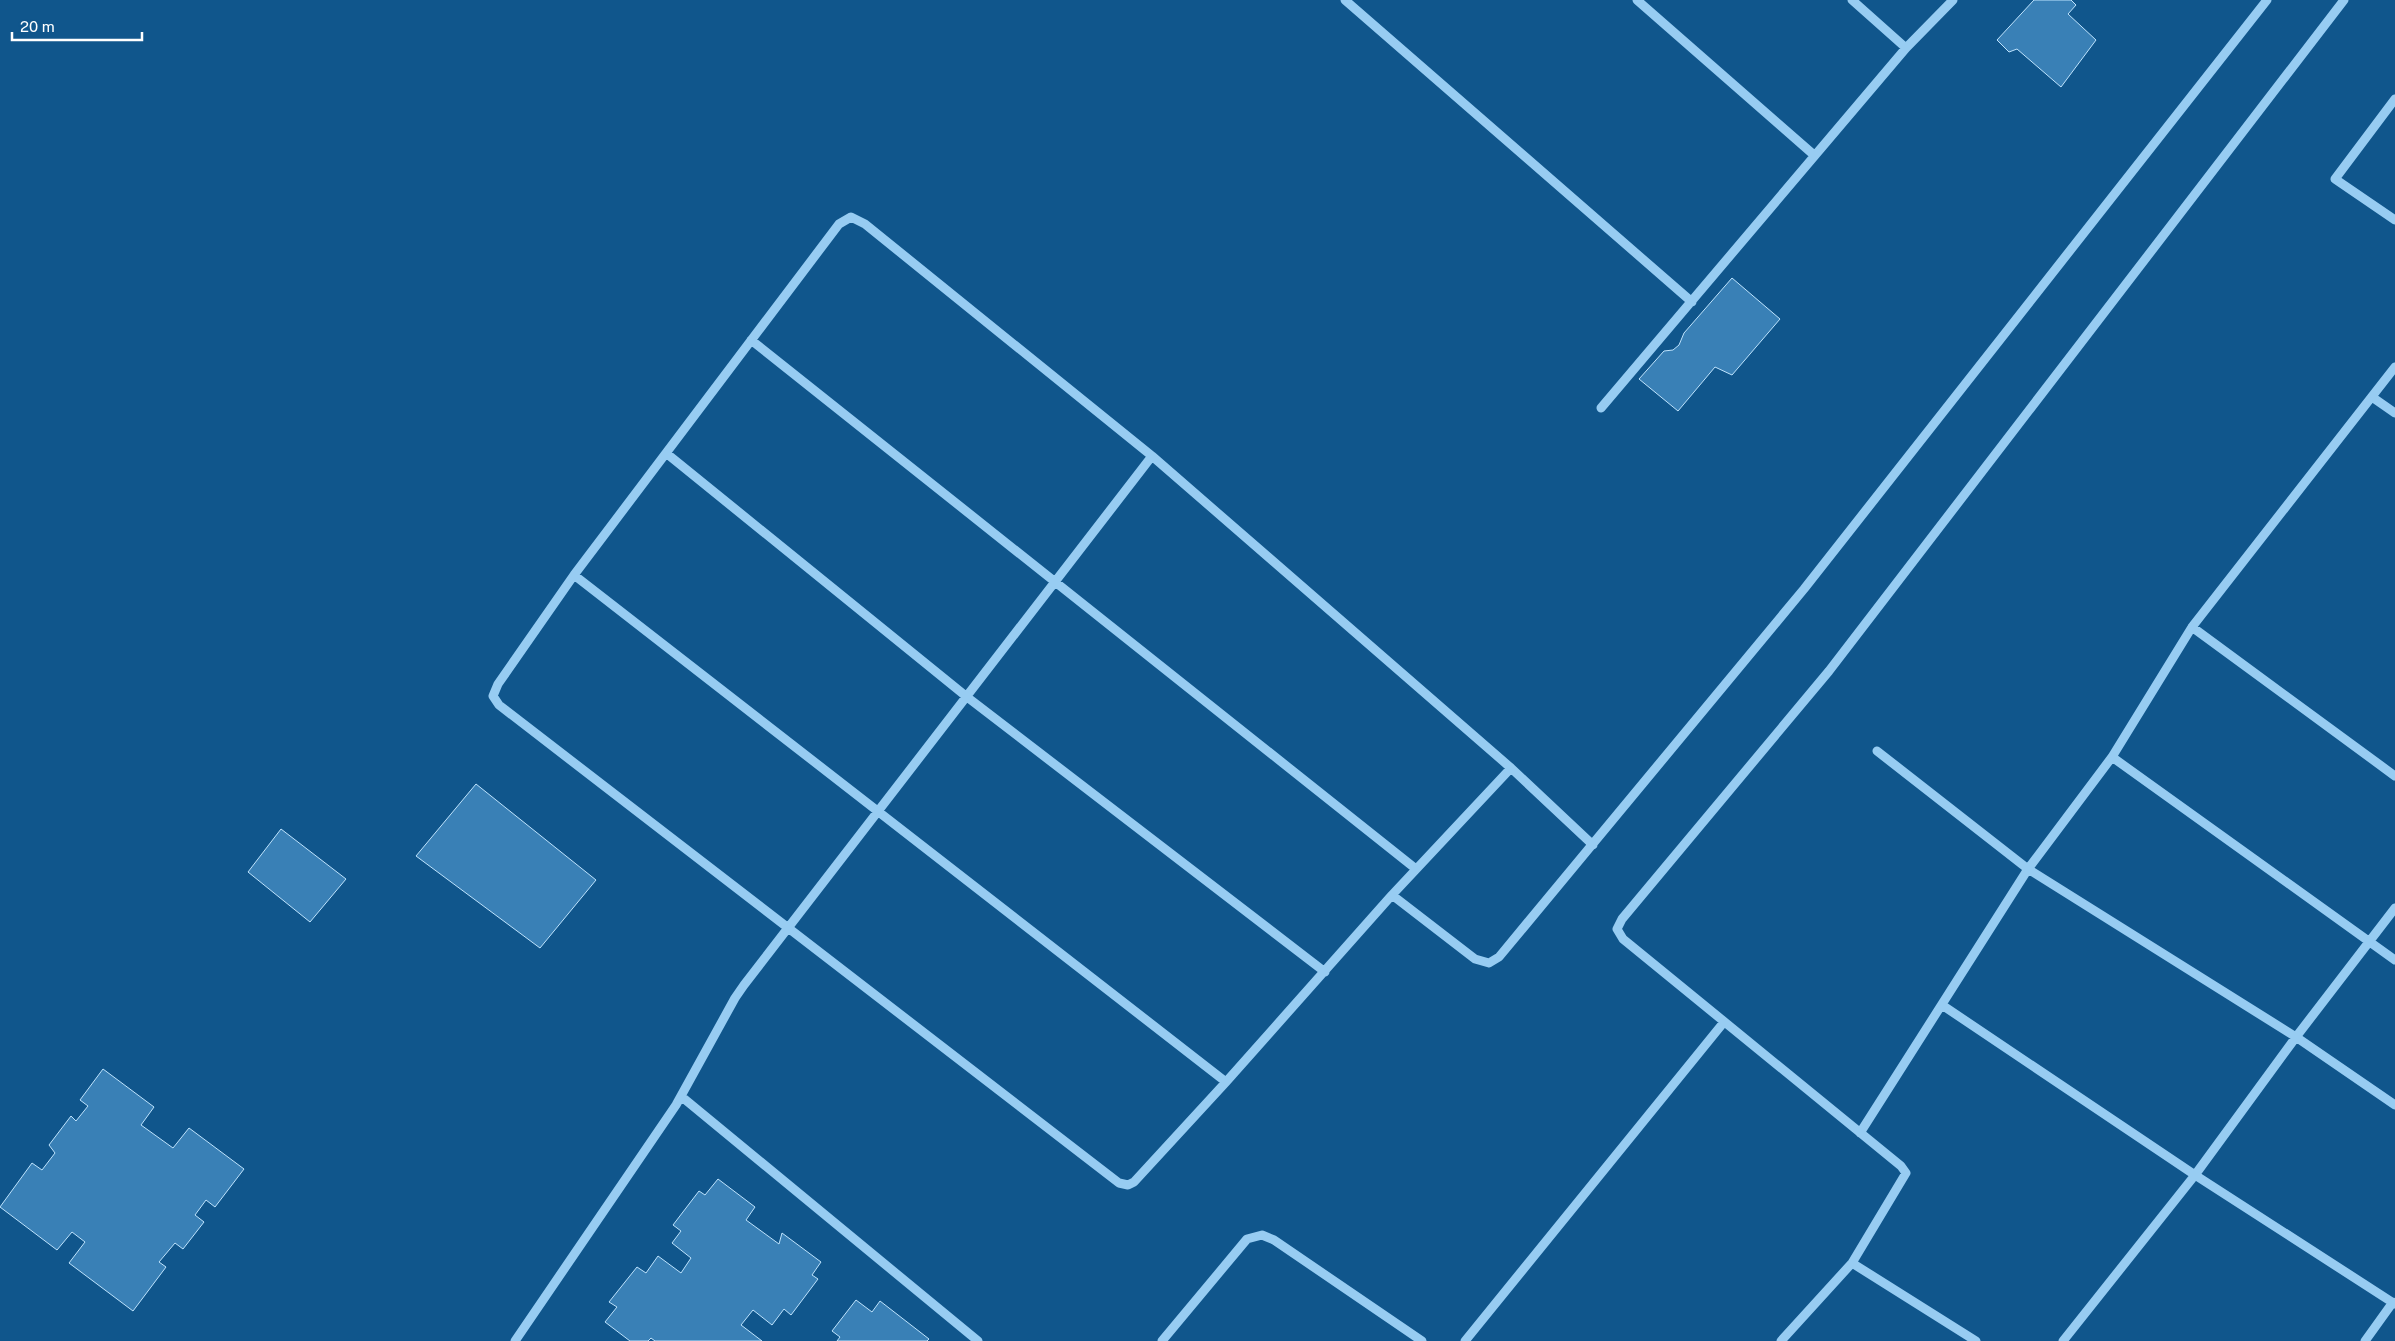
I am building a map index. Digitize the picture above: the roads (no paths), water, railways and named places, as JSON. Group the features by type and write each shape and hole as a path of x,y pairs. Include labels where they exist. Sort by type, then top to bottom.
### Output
{"street":[{"path":"1344,0 1692,302"},
{"path":"1637,0 1814,155"},
{"path":"1852,0 1906,48"},
{"path":"1601,408 1906,48 1953,0"},
{"path":"1392,895 1475,959 1489,963 1499,957 1804,589 2267,0"},
{"path":"1781,1341 1852,1262 1906,1173 1901,1166 1623,939 1617,929 1622,919 1829,671 2344,0"},
{"path":"2395,99 2335,179 2395,220"},
{"path":"1511,768 1392,895 1226,1082 1134,1182 1128,1185 1119,1183 499,705 493,696 498,684 574,575 839,224 851,217 865,224 1152,456 1511,768 1593,845"},
{"path":"751,340 1416,869"},
{"path":"1860,1133 2028,869 2112,757 2192,627 2395,368"},
{"path":"2372,397 2395,413"},
{"path":"666,454 967,697 1325,972"},
{"path":"515,1341 682,1096 735,998 1152,456"},
{"path":"574,575 1226,1082"},
{"path":"2192,627 2395,776"},
{"path":"1877,751 2028,869 2296,1037 2395,1105"},
{"path":"2112,757 2395,960"},
{"path":"2063,1341 2194,1175 2296,1037 2395,908"},
{"path":"1942,1005 2194,1175 2394,1303 2365,1341"},
{"path":"1466,1341 1724,1022"},
{"path":"682,1096 978,1341"},
{"path":"1162,1341 1247,1239 1262,1235 1274,1240 1422,1341"},
{"path":"1852,1262 1976,1341"}]}
